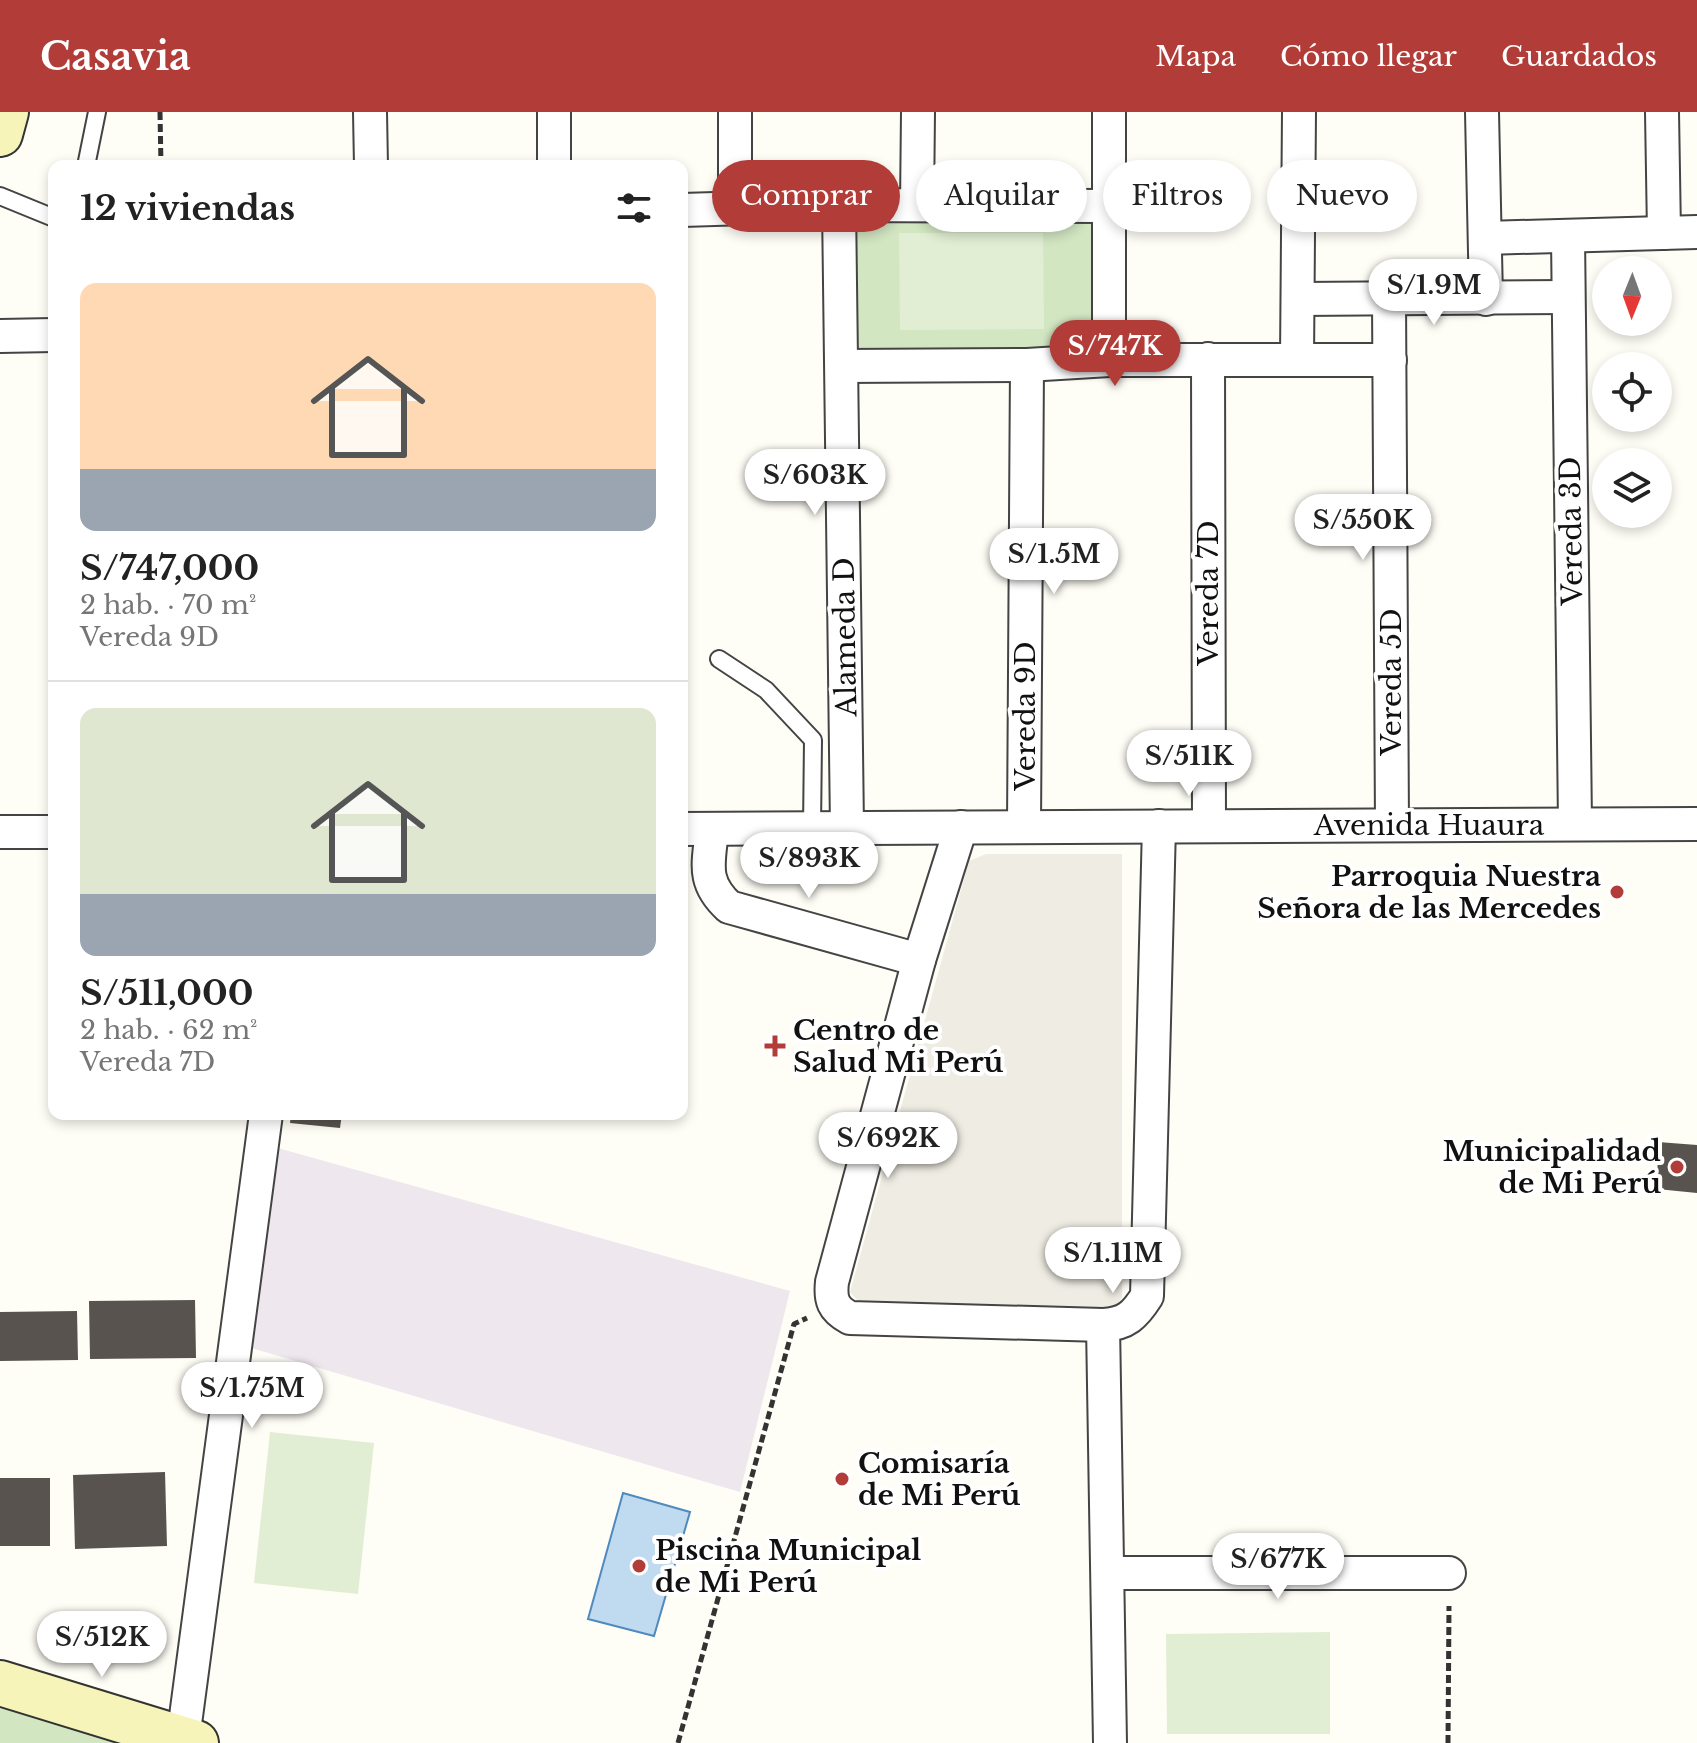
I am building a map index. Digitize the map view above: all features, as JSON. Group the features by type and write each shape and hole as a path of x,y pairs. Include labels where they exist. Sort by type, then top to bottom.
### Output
{"street":[{"path":"0,134 6,112"},
{"path":"370,112 371,160"},
{"path":"554,112 554,160"},
{"path":"735,112 735,160"},
{"path":"917,160 918,112"},
{"path":"1108,160 1109,112"},
{"path":"1297,360 1300,299 1299,112"},
{"path":"1482,112 1486,299"},
{"path":"1662,112 1664,233"},
{"path":"688,210 712,208"},
{"name":"Alameda D","path":"840,232 847,828"},
{"path":"1108,232 1109,360"},
{"path":"1485,238 1697,232"},
{"name":"Vereda 3D","path":"1568,237 1575,824"},
{"path":"1300,299 1568,297"},
{"name":"Vereda 5D","path":"1389,299 1392,825"},
{"path":"0,336 48,335"},
{"name":"Vereda 7D","path":"1208,359 1209,826"},
{"path":"842,366 1027,365 1109,360 1390,360"},
{"name":"Vereda 9D","path":"1024,827 1027,365"},
{"name":"Avenida Huaura","path":"697,829 1697,824"},
{"path":"961,827 919,960 832,1282 830,1296 833,1305 850,1318 1117,1324 1130,1318 1147,1296 1159,826"},
{"path":"697,829 710,884 729,907 919,960"},
{"path":"0,832 48,832"},
{"path":"0,1683 190,1741 265,1120"},
{"path":"1103,1325 1110,1743"},
{"path":"1108,1573 1449,1573"}],"lane":[{"path":"87,160 97,112"},
{"path":"0,196 48,216"},
{"path":"719,659 766,690 813,740 812,828"}],"path":[{"path":"160,112 161,160"},
{"path":"678,1743 794,1324 833,1305"},
{"path":"1448,1743 1449,1573"}],"shaded area":[{"path":"986,854 1122,854 1122,1298 1112,1310 858,1301 850,1292 969,861"},
{"path":"274,1147 790,1291 740,1492 248,1347"}],"green space":[{"path":"900,214 916,214 916,232 1087,232 1087,216 1094,216 1095,353 849,352 846,232 900,232"},
{"path":"899,233 1043,233 1044,329 900,330"},
{"path":"270,1432 374,1443 358,1594 254,1583"},
{"path":"1330,1632 1330,1734 1167,1734 1166,1634"},
{"path":"0,1707 130,1743 0,1743"}],"water":[{"name":"Piscina Municipal de Mi Perú","path":"623,1493 690,1512 654,1636 588,1619"}],"building":[{"path":"290,1120 341,1120 340,1128 290,1123"},
{"name":"Municipalidad de Mi Perú","path":"1658,1142 1697,1145 1697,1193 1657,1189"},
{"path":"195,1300 196,1358 90,1359 89,1301"},
{"path":"77,1311 78,1360 0,1361 0,1312"},
{"path":"165,1472 167,1546 75,1549 73,1475"},
{"path":"0,1478 50,1478 50,1546 0,1546"}],"place":[{"name":"Parroquia Nuestra Señora de las Mercedes","path":"1617,892"},
{"name":"Centro de Salud Mi Perú","path":"775,1046"},
{"name":"Municipalidad de Mi Perú","path":"1677,1167"},
{"name":"Comisaría de Mi Perú","path":"842,1479"},
{"name":"Piscina Municipal de Mi Perú","path":"639,1566"}]}
